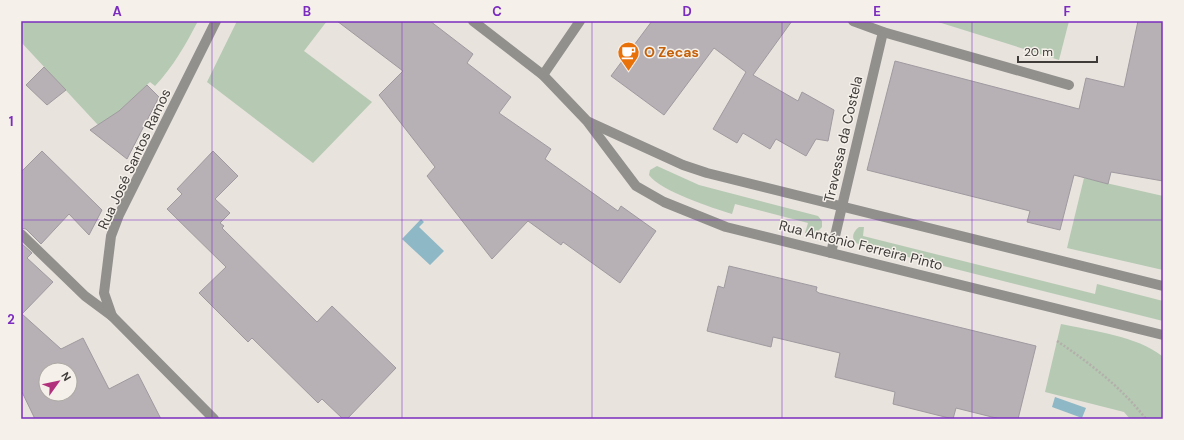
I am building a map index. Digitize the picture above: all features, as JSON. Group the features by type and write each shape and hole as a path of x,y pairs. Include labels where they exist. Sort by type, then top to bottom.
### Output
{"street":[{"name":"Rua José Santos Ramos","path":"112,316 104,293 111,236 119,215 216,21"},
{"name":"Rua António Ferreira Pinto","path":"473,21 543,75 587,121 636,186 664,202 726,227 1163,335"},
{"path":"543,75 580,21"},
{"path":"853,21 883,32 1069,85"},
{"name":"Travessa da Costela","path":"831,253 883,32"},
{"name":"Rua António Ferreira Pinto","path":"587,121 684,165 708,173 1163,286"},
{"path":"21,234 85,296 112,316 214,419"}],"path":[{"path":"1057,341 1085,359 1116,386 1136,405 1146,419"}],"green space":[{"path":"21,21 198,21 179,55 155,86 150,82 119,111 98,125 21,42"},
{"path":"237,21 327,21 304,51 372,102 313,163 207,82"},
{"path":"935,21 1069,21 1059,60"},
{"path":"657,166 699,185 818,216 822,221 822,227 816,233 805,233 808,223 735,204 732,214 700,203 675,193 655,181 649,175 650,170"},
{"path":"1084,178 1163,196 1163,270 1067,248"},
{"path":"859,227 864,227 863,236 1095,294 1097,284 1163,301 1163,321 860,245 853,237 856,229"},
{"path":"1061,324 1127,339 1152,349 1162,356 1163,419 1130,419 1124,412 1045,392"}],"water":[{"path":"421,219 424,222 419,227 444,251 430,265 402,239"},
{"path":"1055,397 1086,408 1082,418 1052,407"}],"building":[{"path":"337,21 430,21 473,54 467,63 511,97 499,113 551,149 545,159 618,211 621,206 656,231 620,283 563,242 561,245 528,221 492,259 427,176 435,167 379,95 403,71"},
{"path":"652,21 792,21 753,75 798,101 802,92 834,110 828,141 816,139 806,156 776,139 770,149 743,133 737,143 713,129 746,72 714,48 664,115 611,76"},
{"path":"1138,21 1163,21 1163,181 1111,172 1108,184 1074,175 1060,230 1027,222 1030,211 867,170 895,61 1079,109 1086,78 1124,87"},
{"path":"44,67 66,90 47,105 26,85"},
{"path":"147,85 159,97 127,159 90,130 119,111"},
{"path":"42,151 102,210 89,235 69,214 41,244 26,229 21,228 21,172"},
{"path":"213,151 238,176 215,199 230,213 220,223 224,226 222,228 317,322 332,306 396,368 347,419 343,419 322,399 318,403 252,338 248,342 199,293 226,267 167,209 182,194 177,189"},
{"path":"21,243 32,253 27,258 53,282 22,314 61,349 83,338 109,389 138,374 161,419 35,419 21,390"},
{"path":"729,266 817,287 816,291 819,293 1036,346 1018,419 1000,419 956,408 953,419 893,404 895,392 835,377 840,353 773,337 771,347 707,331 718,286 724,288"}],"place":[{"name":"O Zecas","path":"629,72"}]}
